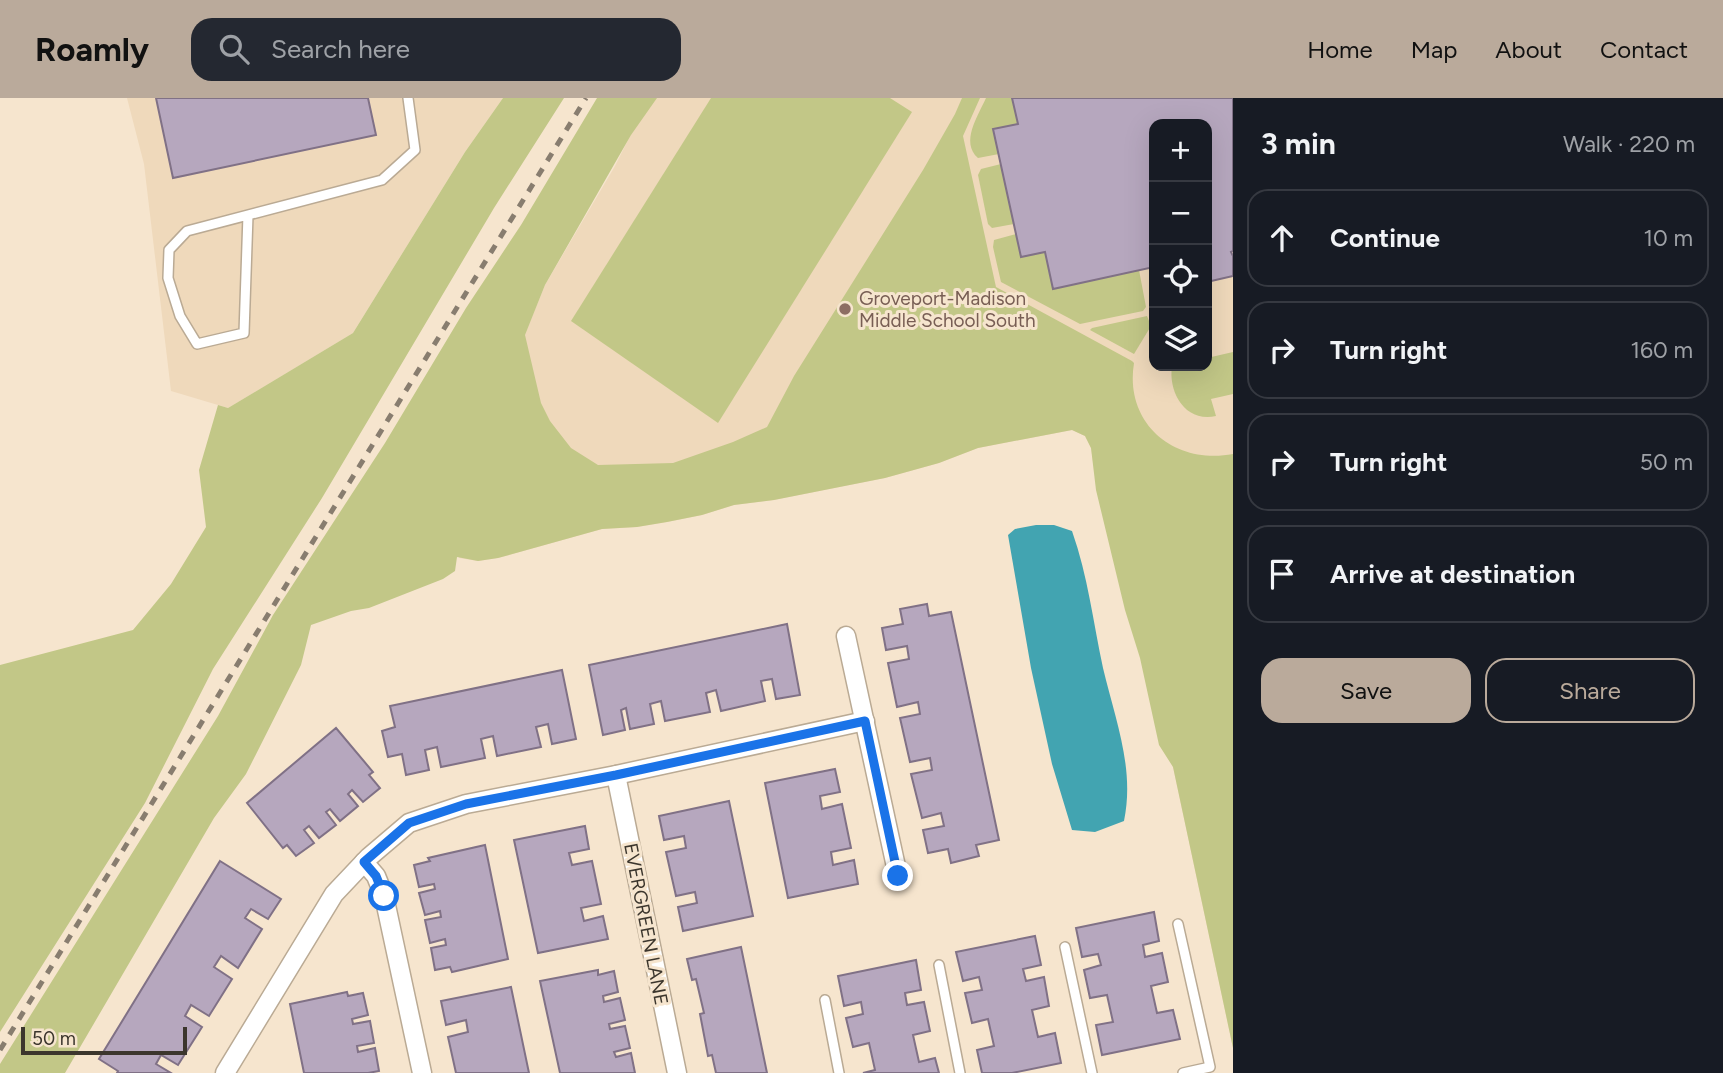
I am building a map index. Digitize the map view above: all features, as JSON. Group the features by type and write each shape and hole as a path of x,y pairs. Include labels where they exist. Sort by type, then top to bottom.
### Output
{"street":[{"path":"846,636 898,876"},
{"path":"225,1073 334,894 364,862 409,823 466,804 616,775 865,721"},
{"name":"EVERGREEN LANE","path":"616,775 677,1073"},
{"path":"364,862 376,876 384,896 422,1073"}],"lane":[{"path":"248,215 244,333 197,344 180,316 168,278 169,250 187,230 382,180 415,150 408,98"},
{"path":"1178,924 1210,1067 1182,1073"},
{"path":"1065,947 1092,1073"},
{"path":"939,965 960,1073"},
{"path":"825,1000 839,1073"}],"shaded area":[{"path":"127,98 503,98 465,152 353,333 228,408 171,391 144,164"},
{"name":"Groveport-Madison Middle School South","path":"649,98 1233,98 1233,1048 1173,767 1091,448 1085,436 1072,430 978,448 939,463 885,478 774,500 734,505 667,522 602,529 498,558 478,561 459,558 518,351 545,285 615,166"}],"green space":[{"path":"503,98 564,98 494,208 322,498 213,669 145,803 0,1032 0,665 133,630 171,584 206,527 199,470 218,405 228,408 353,333 465,152"},
{"path":"597,98 657,98 631,135 545,285 525,335 541,403 550,421 571,448 598,465 673,463 767,427 794,376 923,170 962,98 980,98 963,136 996,287 1132,361 1137,404 1146,422 1158,436 1192,453 1212,456 1233,454 1233,1048 1173,767 1159,745 1140,658 1125,610 1096,490 1091,448 1085,436 1072,430 978,448 939,463 885,478 774,500 734,505 667,522 602,529 498,558 478,561 457,557 455,571 443,579 369,608 351,611 311,625 301,665 246,774 214,818 65,1073 0,1073 0,1064 218,716 273,615 385,443"},
{"path":"711,98 890,98 912,112 718,423 571,321"},
{"path":"986,98 1012,98 1018,124 999,154 978,158 971,144 972,129"},
{"path":"1001,164 1014,224 992,228 988,224 978,175 981,169"},
{"path":"1016,234 1021,257 1045,252 1053,289 1139,270 1146,307 1143,311 1080,324 1001,282 993,247 994,240"},
{"path":"1147,316 1149,321 1149,329 1134,354 1090,330"},
{"path":"1233,352 1233,394 1211,399 1216,416 1195,415 1187,410 1176,395 1172,371 1212,371 1212,357"}],"water":[{"path":"1054,525 1072,531 1122,744 1127,782 1124,821 1095,832 1072,830 1052,764 1031,668 1008,535 1015,529"}],"building":[{"path":"156,98 368,98 376,135 173,178"},
{"path":"1012,98 1233,98 1233,276 1212,281 1212,119 1149,119 1149,268 1053,289 1045,252 1021,257 993,129 1018,124"},
{"path":"927,604 929,616 951,612 999,840 976,845 979,856 951,863 948,849 928,853 923,830 944,826 941,813 922,818 911,774 932,770 930,758 910,762 900,718 920,714 918,702 897,707 888,663 909,659 907,646 886,650 882,628 903,624 900,609"},
{"path":"787,624 800,695 776,699 772,679 761,681 765,701 721,711 716,690 706,693 710,712 665,721 661,701 650,704 654,724 630,729 626,708 621,710 625,730 603,735 589,665"},
{"path":"562,670 576,739 552,744 548,724 536,727 541,747 497,756 493,736 481,739 485,758 441,767 437,747 425,750 429,770 406,775 402,754 388,757 382,731 395,727 390,706"},
{"path":"336,728 373,772 369,775 380,788 363,802 352,790 348,794 358,806 340,821 330,809 326,812 336,825 319,838 309,826 304,830 314,843 296,856 287,845 283,848 247,803"},
{"path":"835,769 840,792 820,796 822,809 842,804 851,848 831,852 833,865 854,860 858,884 788,898 765,783"},
{"path":"729,801 753,916 683,931 678,907 697,903 695,892 676,896 666,852 686,848 684,836 664,840 659,816"},
{"path":"585,826 589,849 569,853 572,865 592,861 601,904 581,908 584,921 603,916 608,939 538,953 514,840"},
{"path":"485,845 508,959 452,972 450,967 435,970 431,948 446,945 445,939 430,943 425,920 441,917 440,911 425,915 419,893 435,889 434,884 419,887 414,865 430,861 428,858"},
{"path":"220,861 281,899 268,919 251,909 245,918 262,929 238,968 221,956 214,967 232,979 209,1016 191,1005 185,1016 202,1027 178,1065 161,1055 156,1064 171,1073 117,1073 118,1071 99,1059"},
{"path":"1154,912 1159,941 1143,945 1145,957 1162,953 1168,982 1151,986 1157,1013 1173,1010 1180,1039 1102,1055 1096,1025 1113,1022 1107,995 1090,998 1084,970 1101,965 1098,954 1082,957 1076,928"},
{"path":"1035,936 1041,965 1023,969 1026,981 1044,977 1049,1006 1032,1010 1038,1037 1055,1033 1061,1063 1012,1073 982,1073 977,1050 994,1046 988,1019 972,1023 965,993 982,990 979,977 963,981 956,952"},
{"path":"741,947 767,1073 716,1073 712,1055 708,1056 700,1014 704,1013 696,979 692,980 687,959"},
{"path":"916,960 921,990 905,993 907,1005 924,1002 930,1031 913,1035 919,1062 935,1058 939,1073 863,1073 875,1070 869,1043 853,1047 846,1018 863,1014 861,1002 844,1006 838,976"},
{"path":"598,970 598,975 614,971 618,992 603,996 604,1002 620,998 625,1020 609,1024 610,1029 625,1026 630,1048 614,1052 616,1057 631,1053 635,1073 560,1073 540,981"},
{"path":"511,987 529,1073 456,1073 448,1037 468,1032 466,1020 446,1025 441,1001"},
{"path":"347,992 348,996 363,993 368,1015 352,1019 353,1024 370,1021 374,1043 357,1046 358,1052 375,1048 379,1071 304,1073 290,1004"}],"railway":[{"path":"0,1050 586,98"}],"place":[{"name":"Groveport-Madison Middle School South","path":"845,309"}],"route":[{"path":"384,896 376,876 364,862 409,823 466,804 616,775 865,721 898,876"}]}
